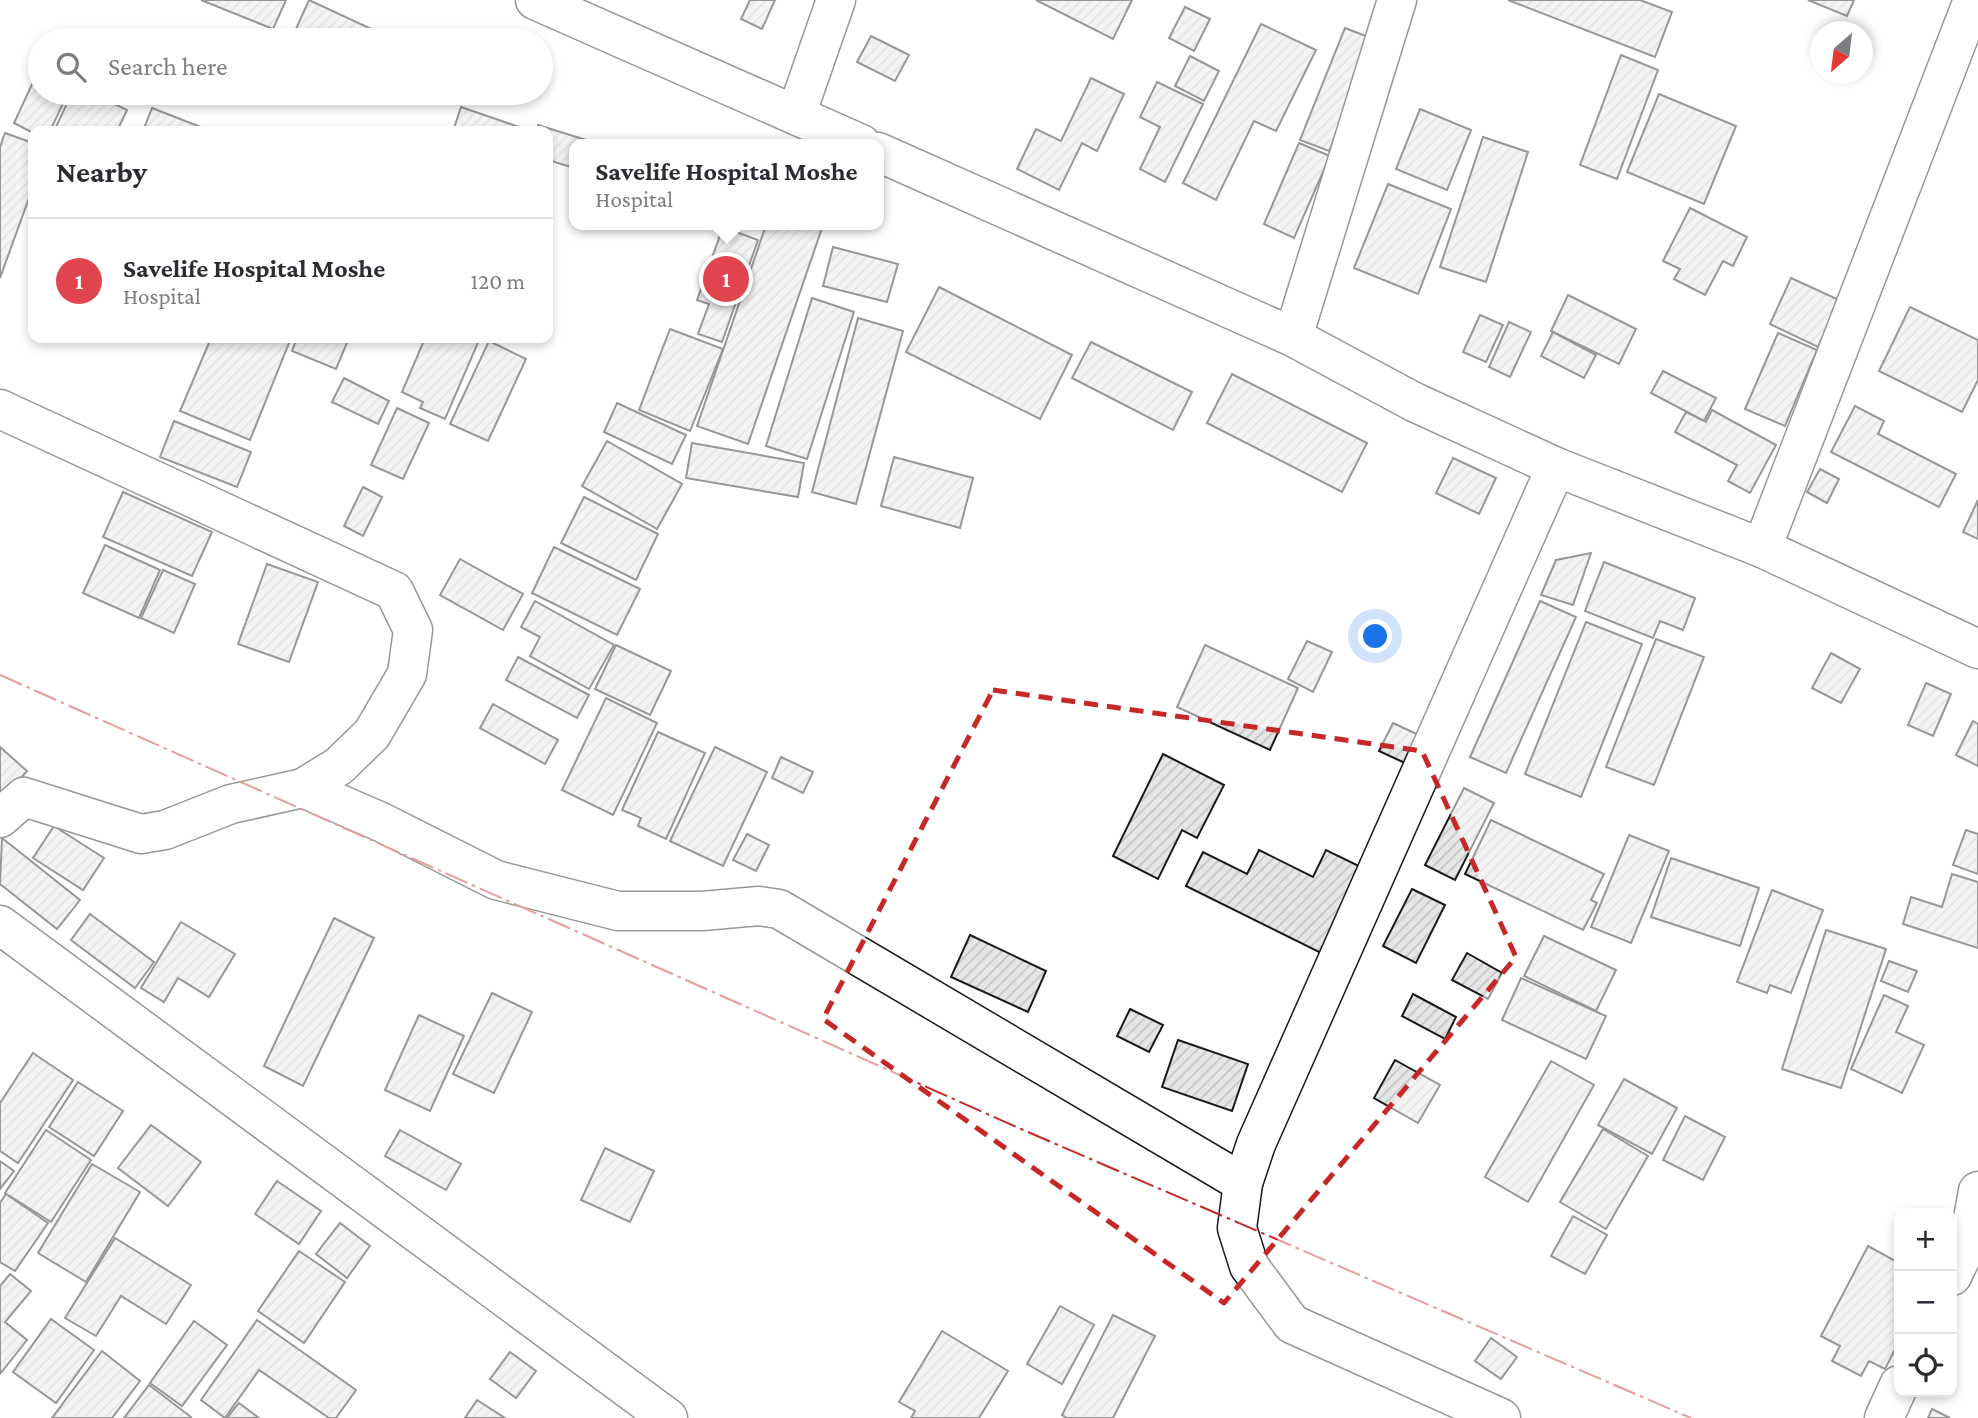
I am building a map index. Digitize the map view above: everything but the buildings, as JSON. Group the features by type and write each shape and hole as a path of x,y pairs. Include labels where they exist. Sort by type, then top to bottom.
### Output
{"street":[{"path":"535,0 850,139"},
{"path":"796,115 836,0"},
{"path":"1293,337 1397,0"},
{"path":"1762,548 1973,0"},
{"path":"884,155 1293,337 1414,402 1556,467 1762,548 1978,649"},
{"path":"0,409 394,591 413,630 407,674 372,734 340,766 303,788 231,804 165,830 141,834 24,797 0,818"},
{"path":"1501,1418 1292,1324 1249,1266 1240,1245 1237,1227 1243,1183 1256,1144 1556,467"},
{"path":"303,788 508,883 618,911 702,911 758,906 779,909 1243,1183"},
{"path":"0,925 668,1418"},
{"path":"1954,1271 1969,1241 1978,1191"},
{"path":"1884,1418 1894,1396"}],"highlighted area":[{"path":"993,690 1422,751 1516,957 1224,1303 823,1019"}],"power":[{"path":"0,675 1021,1129 1691,1418"}],"place":[{"name":"Savelife Hospital Moshe","path":"726,279"}]}
